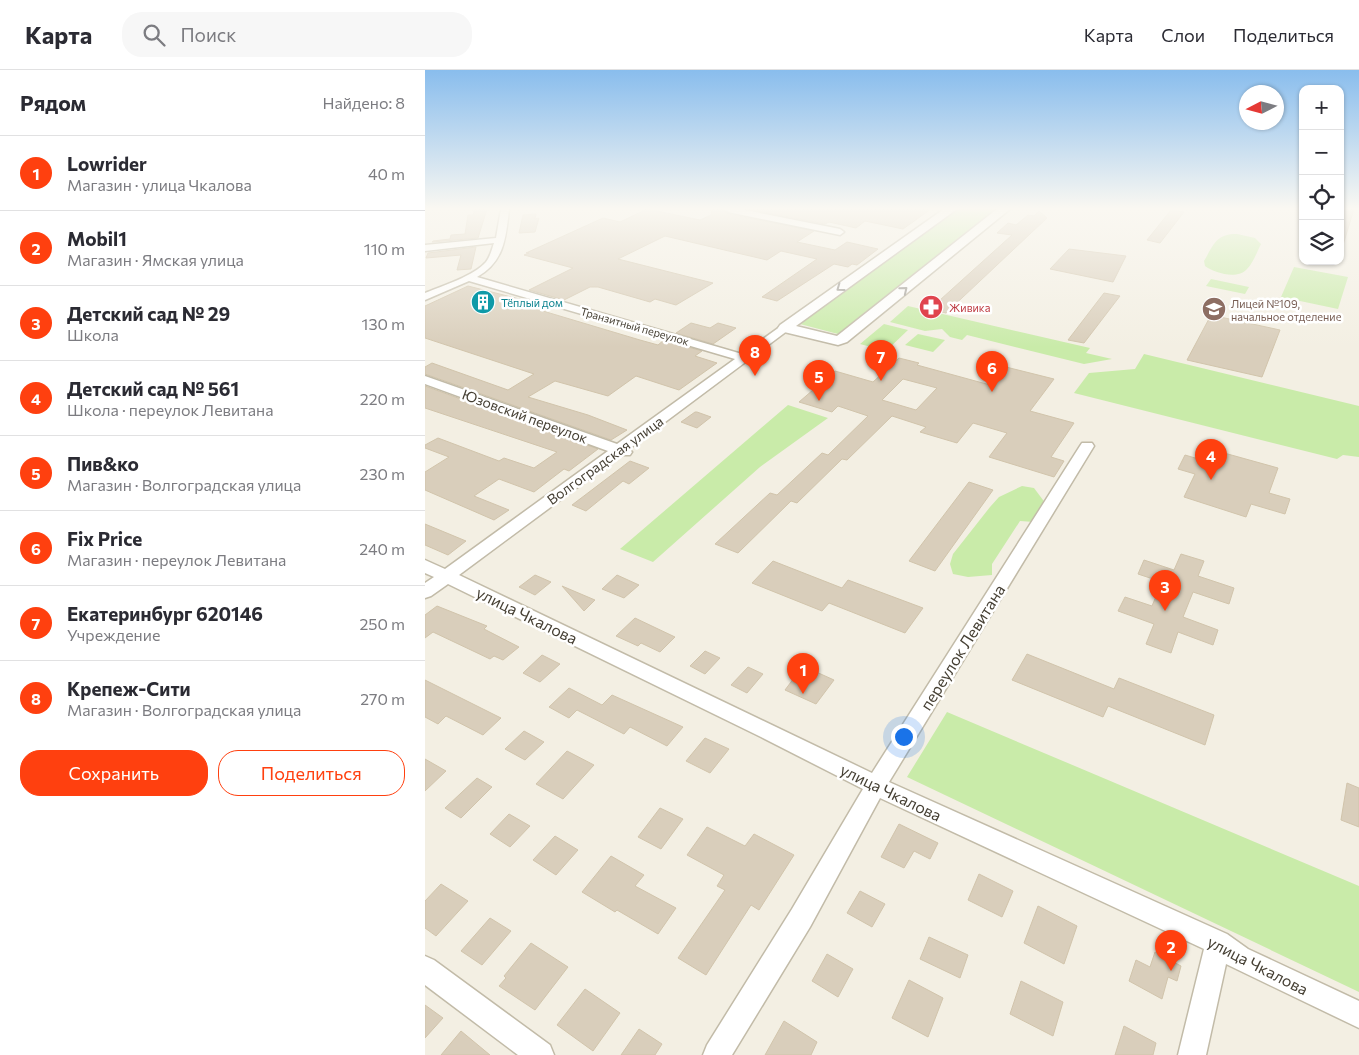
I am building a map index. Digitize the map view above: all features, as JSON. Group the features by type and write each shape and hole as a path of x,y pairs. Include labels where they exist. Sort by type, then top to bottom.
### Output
{"street":[{"path":"426,296 468,278 489,264 493,255"},
{"name":"Волгоградская улица","path":"425,592 621,451 744,358 887,255"},
{"path":"785,328 837,341 946,255"},
{"name":"Транзитный переулок","path":"468,278 744,358"},
{"name":"Юзовский переулок","path":"425,380 621,451"},
{"name":"переулок Левитана","path":"717,1055 801,918 877,786 1087,446"},
{"name":"улица Чкалова","path":"425,566 768,730 877,786 1218,943 1239,958 1359,1015"},
{"path":"1192,1055 1218,943"},
{"path":"425,969 540,1055"}],"green space":[{"path":"894,255 937,255 838,334 800,324"},
{"path":"1207,255 1256,255 1247,269 1232,275 1214,271 1205,266 1204,261"},
{"path":"1294,267 1348,277 1338,309 1281,297"},
{"path":"1211,279 1249,287 1245,294 1206,286"},
{"path":"908,306 1090,348 1086,353 1112,359 1084,364 967,335 962,340 950,337 942,329 925,331 890,322"},
{"path":"884,324 908,330 886,351 860,344"},
{"path":"918,334 945,340 933,352 905,345"},
{"path":"1144,354 1359,406 1359,457 1343,455 1337,459 1074,393 1089,373 1135,369"},
{"path":"788,405 828,418 760,467 653,562 620,549"},
{"path":"1022,486 1034,488 1046,504 1034,522 1020,521 992,564 992,575 968,577 953,574 950,564 953,554 999,497"},
{"path":"947,712 1359,886 1359,992 907,777"}],"building":[{"path":"427,255 474,255 471,269 457,270 461,255 426,258"},
{"path":"524,255 626,255 618,259 713,283 676,305 655,299 650,302 598,287 590,287 564,300 529,290 573,268"},
{"path":"746,255 775,255 767,260"},
{"path":"799,255 870,255 857,265 852,264 848,267 834,264 777,301 762,297 817,259"},
{"path":"990,255 1008,255 946,313 930,309"},
{"path":"1063,255 1126,256 1113,282 1050,269"},
{"path":"468,286 551,307 543,311 658,345 664,340 702,351 695,356 717,363 679,390 636,376 608,396 555,381 528,397 588,415 627,430 611,440 425,374 425,367 432,363 508,390 534,374 425,338 425,306"},
{"path":"1104,293 1120,296 1084,343 1068,340"},
{"path":"1211,315 1280,330 1262,377 1187,360"},
{"path":"691,323 710,328 718,323 736,328 713,344 676,333"},
{"path":"899,358 919,363 917,365 990,385 1006,367 1054,379 1030,411 1074,423 1051,457 1064,461 1054,477 989,457 1007,433 973,423 957,443 920,432 926,427 892,416 847,460 842,459 797,503 791,501 738,553 715,544 770,493 777,495 822,453 828,455 868,416 838,406 832,412 799,402 835,371 873,382","holes":["903,379 937,388 916,410 882,400"]},
{"path":"425,386 598,449 569,471 564,469 534,492 499,479 474,496 509,510 494,520 425,490 425,472 449,457 425,448 425,445 438,438 499,461 504,458 534,468 557,452 425,408"},
{"path":"695,412 711,417 697,428 681,422"},
{"path":"1217,451 1278,468 1269,493 1290,499 1285,514 1251,504 1246,517 1184,497 1195,474 1178,469 1185,455 1212,463"},
{"path":"630,461 649,468 629,484 623,481 586,511 572,505"},
{"path":"969,482 993,490 935,571 909,561"},
{"path":"425,524 466,541 448,555 425,545"},
{"path":"1181,554 1204,561 1198,576 1234,588 1229,604 1193,592 1183,617 1218,630 1213,645 1178,632 1171,653 1146,644 1154,624 1118,611 1125,597 1152,606 1162,582 1138,574 1144,560 1174,570"},
{"path":"773,561 842,588 848,580 923,608 905,633 829,603 822,611 752,583"},
{"path":"535,575 551,582 535,595 519,587"},
{"path":"617,575 639,585 624,598 602,589"},
{"path":"562,586 595,600 584,611"},
{"path":"437,606 487,626 484,629 519,647 503,660 494,656 490,659 433,632 425,638 425,615"},
{"path":"635,618 675,637 660,652 641,643 638,646 616,636"},
{"path":"705,651 720,658 705,674 690,666"},
{"path":"1027,654 1114,689 1119,678 1214,715 1205,745 1108,706 1103,717 1012,680"},
{"path":"542,655 560,664 540,682 523,673"},
{"path":"803,666 834,680 816,704 785,690"},
{"path":"748,667 763,674 747,693 731,685"},
{"path":"425,680 501,718 483,735 446,716 438,724 425,717"},
{"path":"569,688 602,705 612,695 683,727 667,746 630,727 624,734 577,710 569,718 549,707"},
{"path":"524,731 544,742 525,760 505,749"},
{"path":"705,738 729,749 710,773 686,761"},
{"path":"567,751 594,765 563,799 536,784"},
{"path":"425,759 446,771 425,791"},
{"path":"477,778 492,787 461,818 445,808"},
{"path":"1347,783 1359,788 1359,827 1341,820"},
{"path":"660,808 683,819 661,849 638,837"},
{"path":"509,814 530,826 510,847 490,834"},
{"path":"899,824 938,843 930,859 914,851 904,868 881,857"},
{"path":"707,827 745,846 754,834 794,855 759,910 751,905 706,975 678,958 725,890 717,886 724,875 687,855"},
{"path":"555,836 578,850 556,875 533,860"},
{"path":"611,856 644,875 635,886 676,908 658,934 617,910 615,912 582,892"},
{"path":"979,874 1013,891 1002,917 968,900"},
{"path":"441,884 468,901 436,936 425,928 425,901"},
{"path":"860,891 885,904 872,927 847,913"},
{"path":"1038,906 1077,926 1064,964 1024,943"},
{"path":"490,918 511,931 482,965 461,951"},
{"path":"929,937 968,955 960,978 920,959"},
{"path":"531,943 568,967 535,1010 499,986 506,978 504,976"},
{"path":"1155,952 1181,966 1177,981 1168,977 1162,999 1129,981 1136,960 1150,967"},
{"path":"827,954 853,969 838,997 812,981"},
{"path":"909,980 943,998 928,1037 892,1018"},
{"path":"1021,981 1063,1002 1053,1036 1010,1014"},
{"path":"585,989 620,1013 593,1051 557,1025"},
{"path":"425,1005 443,1018 425,1038"},
{"path":"784,1021 817,1042 811,1055 765,1055"},
{"path":"1124,1026 1156,1043 1153,1055 1115,1055"},
{"path":"639,1029 662,1044 655,1055 621,1055"},
{"path":"461,1031 490,1055 441,1055"}],"place":[{"name":"Тёплый дом","path":"483,302"},
{"name":"Живика","path":"931,307"},
{"name":"Лицей №109, начальное отделение","path":"1214,309"},
{"name":"Крепеж-Сити","path":"755,376"},
{"name":"Екатеринбург 620146","path":"881,381"},
{"name":"Fix Price","path":"992,392"},
{"name":"Пив&ко","path":"819,401"},
{"name":"Детский сад № 561","path":"1211,480"},
{"name":"Детский сад № 29","path":"1165,611"},
{"name":"Lowrider","path":"803,694"},
{"name":"Mobil1","path":"1171,971"}]}
